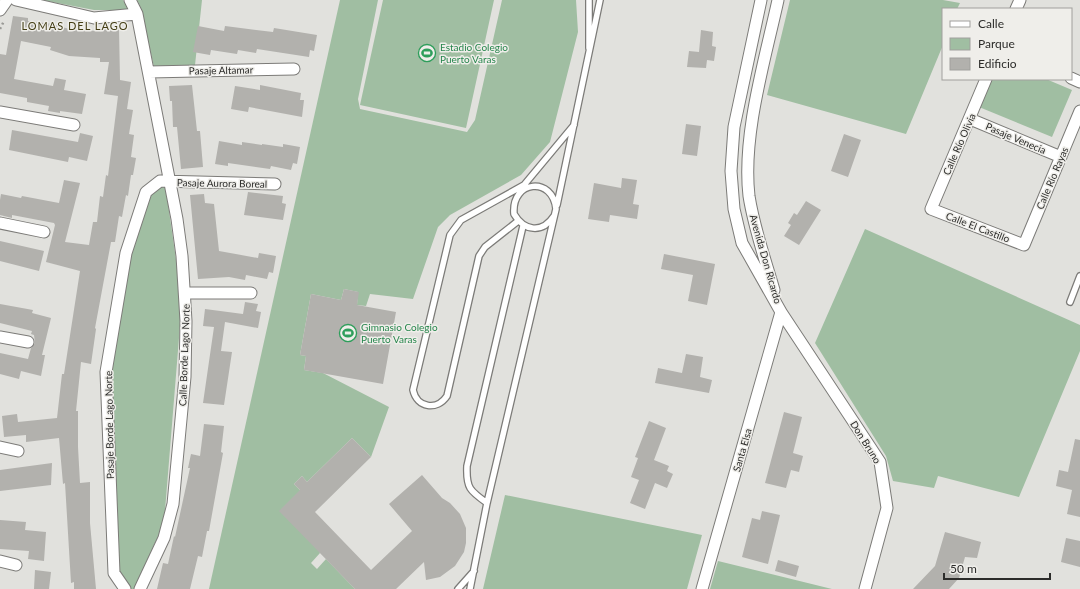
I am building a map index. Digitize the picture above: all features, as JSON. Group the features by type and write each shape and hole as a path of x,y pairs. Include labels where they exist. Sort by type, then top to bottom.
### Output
{"street":[{"path":"0,10 7,0"},
{"path":"16,0 94,18 137,14"},
{"name":"Calle Borde Lago Norte","path":"130,0 137,14 169,182 180,241 185,294 185,377 176,486 164,538 140,589"},
{"name":"Avenida Don Ricardo","path":"761,0 744,81 732,149 731,171 734,209 742,244 781,312"},
{"name":"Avenida Don Ricardo","path":"778,0 760,83 748,150 749,194 758,240 781,312"},
{"name":"Pasaje Altamar","path":"148,72 294,69"},
{"name":"Calle Río Olivia","path":"931,209 986,80"},
{"path":"744,81 760,83"},
{"name":"Calle Río Rayas","path":"1024,245 1080,111"},
{"path":"0,112 74,125"},
{"name":"Pasaje Venecia","path":"970,119 1061,157"},
{"name":"Pasaje Borde Lago Norte","path":"125,589 114,573 106,372 126,253 146,192 160,181 169,182"},
{"name":"Pasaje Aurora Boreal","path":"169,182 275,184"},
{"name":"Calle El Castillo","path":"931,209 1024,245"},
{"path":"0,224 44,232"},
{"path":"185,294 251,293"},
{"name":"Santa Elsa","path":"702,589 781,312"},
{"name":"Don Bruno","path":"781,312 880,462 888,508 865,589"},
{"path":"0,338 28,342"},
{"path":"0,447 18,451"},
{"path":"0,561 16,565"}],"lane":[{"path":"589,0 589,58"},
{"path":"470,589 487,503 556,209 600,0"},
{"path":"554,216 550,222 540,228 532,229 524,226 518,221 514,214 513,206 515,199 522,188 574,125"},
{"path":"518,221 485,247 479,256 447,396 439,405 427,406 422,404 417,400 413,390 450,235 461,220 522,188 532,186 546,189 556,202 556,209"},
{"path":"487,503 472,492 468,486 467,466 524,226"},
{"path":"1070,302 1080,276"},
{"path":"458,589 474,571"}],"green space":[{"path":"42,0 123,0 129,10 94,10"},
{"path":"137,0 202,0 195,65 154,67 140,6"},
{"path":"340,0 378,0 358,99 360,109 467,132 475,120 502,0 576,0 578,32 550,142 521,175 450,215 438,227 413,299 370,294 366,306 357,305 358,292 344,289 341,300 311,294 300,355 306,356 304,370 323,373 389,407 371,457 352,438 307,482 302,476 294,484 300,490 320,553 311,563 317,569 326,559 355,589 209,589"},
{"name":"Estadio Colegio Puerto Varas","path":"383,0 494,0 466,128 360,105"},
{"path":"790,0 943,0 960,3 958,8 942,8 942,47 906,134 767,95"},
{"path":"991,80 1048,80 1072,90 1052,137 979,107"},
{"path":"164,176 182,301 164,523 134,589 129,589 118,571 110,373 130,254 151,194"},
{"path":"865,229 1080,325 1080,351 1019,497 938,476 934,488 893,481 886,456 815,343"},
{"path":"505,495 702,535 687,589 483,589"},
{"path":"718,561 832,589 710,589"}],"building":[{"path":"13,16 28,18 28,21 53,24 72,30 99,31 99,29 119,28 120,80 131,82 127,109 133,110 129,134 134,135 131,157 136,158 122,217 119,216 115,242 111,242 95,328 91,364 81,362 76,411 78,411 80,483 90,482 90,523 96,589 74,589 74,582 71,583 65,483 63,484 59,438 26,442 26,435 4,437 2,416 17,414 18,422 57,418 62,374 64,374 80,271 46,262 55,225 54,223 12,215 12,218 0,215 0,200 1,194 21,198 22,196 59,203 64,180 80,183 65,242 89,245 93,222 97,222 100,196 103,197 106,175 108,176 118,96 104,94 109,62 100,62 100,58 69,56 50,50 51,47 21,41 14,79 53,86 55,78 66,80 64,90 86,94 82,114 48,111 49,106 27,102 27,98 0,93 0,54 6,55"},
{"path":"198,26 224,31 225,26 273,32 274,28 317,35 314,51 310,50 309,57 257,49 256,53 238,50 237,54 211,50 210,55 193,52"},
{"path":"701,30 713,32 712,46 716,47 714,61 707,60 706,68 687,67 689,51 699,52"},
{"path":"192,85 197,131 200,131 203,167 181,169 177,127 173,127 172,101 170,101 169,86"},
{"path":"260,85 301,93 300,100 304,100 302,117 249,107 248,112 231,109 235,86 260,90"},
{"path":"686,124 701,126 697,156 682,154"},
{"path":"12,130 78,142 80,133 93,136 87,161 69,157 68,162 9,150"},
{"path":"844,134 861,140 848,177 831,171"},
{"path":"219,141 242,145 242,142 283,147 283,144 300,147 297,164 293,163 291,170 271,166 270,169 228,163 228,166 215,164"},
{"path":"622,178 637,180 633,204 639,205 637,219 610,215 609,222 588,219 594,183 621,188"},
{"path":"248,192 283,196 282,203 286,204 283,220 244,215"},
{"path":"204,194 205,203 214,204 219,251 258,258 259,253 276,256 273,273 269,272 267,279 246,275 245,280 229,277 198,279 190,195"},
{"path":"806,201 821,210 799,245 784,236 791,225 788,223 794,213 797,215"},
{"path":"0,241 44,251 39,271 0,261"},
{"path":"664,254 715,264 707,305 688,301 693,275 661,269"},
{"name":"Gimnasio Colegio Puerto Varas","path":"344,289 359,292 357,305 396,312 383,384 304,370 306,356 300,355 311,294 341,300"},
{"path":"245,302 258,304 256,311 261,312 258,328 225,322 221,351 232,352 224,405 203,403 214,327 203,326 205,309 243,314"},
{"path":"0,304 33,310 32,313 51,318 42,355 45,355 41,376 21,371 19,379 0,374 0,353 28,359 31,348 35,343 34,335 31,334 32,331 0,323"},
{"path":"686,354 703,357 700,377 712,380 709,393 655,383 658,368 682,373"},
{"path":"784,412 802,417 793,453 803,456 799,472 791,470 786,488 765,483"},
{"path":"649,421 666,428 654,460 669,466 667,471 673,474 667,488 655,483 645,509 630,503 639,480 631,477 638,458 635,457"},
{"path":"204,424 224,426 221,452 223,453 209,531 207,531 202,557 198,556 190,589 157,589 163,563 168,564 174,536 175,537 190,468 188,468 191,454 200,456"},
{"path":"352,438 371,457 315,512 371,570 412,531 389,504 422,475 442,498 450,503 460,514 466,528 466,543 464,552 455,566 440,577 426,580 424,562 396,589 355,589 279,511 300,490 294,484 302,476 307,482"},
{"path":"1075,439 1080,440 1080,517 1067,514 1072,490 1056,486 1059,470 1068,472"},
{"path":"52,463 51,485 0,491 0,470"},
{"path":"762,511 780,515 768,564 742,557 752,518 760,520"},
{"path":"0,520 26,522 25,530 46,532 44,561 28,559 29,551 0,549"},
{"path":"945,532 981,542 977,558 965,557 959,578 949,589 913,589 935,566"},
{"path":"1066,538 1080,541 1080,567 1061,562"},
{"path":"778,560 799,566 796,577 775,571"},
{"path":"35,570 51,572 49,589 34,589"}],"place":[{"name":"Estadio Colegio Puerto Varas","path":"427,53"},
{"name":"Gimnasio Colegio Puerto Varas","path":"348,333"}],"district":[{"name":"LOMAS DEL LAGO","path":"75,26"}]}
